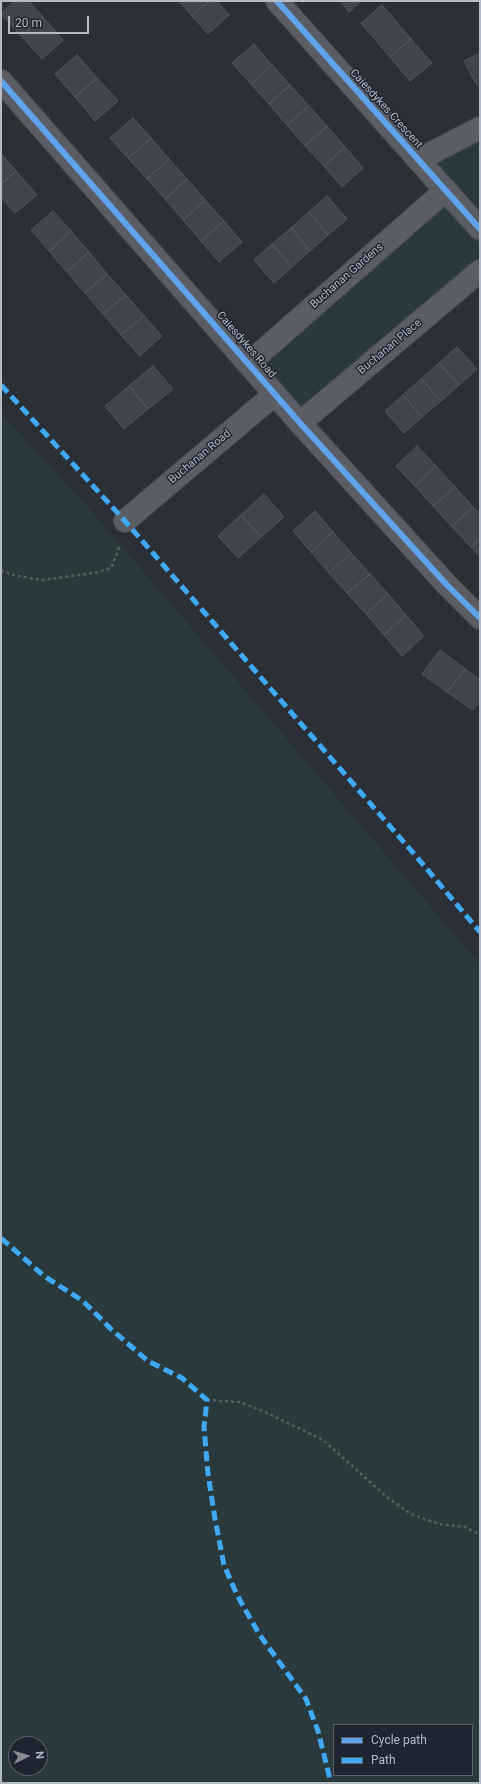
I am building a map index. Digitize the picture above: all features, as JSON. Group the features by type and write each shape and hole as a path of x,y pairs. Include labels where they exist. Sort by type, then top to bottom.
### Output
{"street":[{"name":"Caiesdykes Crescent","path":"278,1 480,229"},
{"name":"Caiesdykes Road","path":"1,81 249,363 300,424 446,584 480,618"},
{"name":"Caiesdykes Crescent","path":"418,160 480,128"},
{"name":"Buchanan Gardens","path":"249,363 446,190"},
{"name":"Buchanan Place","path":"300,424 480,271"},
{"name":"Buchanan Road","path":"125,521 275,394"}],"path":[{"path":"1,570 12,575 42,580 77,576 111,568 119,550 125,521"},
{"path":"207,1400 240,1402 265,1412 322,1440 387,1497 411,1514 439,1524 465,1527 480,1535"}],"shaded area":[{"path":"480,128 480,271 300,423 249,363 446,190 418,160"},
{"path":"1,413 96,516 480,964 480,1783 1,1783"}],"building":[{"path":"14,1 29,1 43,17 22,37 1,14"},
{"path":"179,1 209,1 192,16"},
{"path":"209,1 217,1 229,15 208,34 192,16"},
{"path":"340,1 361,1 349,12"},
{"path":"382,5 411,39 390,57 361,23"},
{"path":"43,17 63,40 42,59 22,37"},
{"path":"411,39 432,63 410,81 390,57"},
{"path":"254,44 272,65 251,84 232,63"},
{"path":"480,53 480,86 478,87 464,61"},
{"path":"77,55 97,78 75,97 55,74"},
{"path":"272,65 290,85 269,104 251,84"},
{"path":"97,78 118,101 95,121 75,97"},
{"path":"290,85 309,106 287,125 269,104"},
{"path":"309,106 327,126 305,146 287,125"},
{"path":"133,118 151,138 128,158 110,138"},
{"path":"327,126 345,147 324,166 305,146"},
{"path":"151,138 169,159 147,179 128,158"},
{"path":"345,147 363,168 342,187 324,166"},
{"path":"1,153 16,171 1,184"},
{"path":"169,159 187,179 165,199 147,179"},
{"path":"16,171 37,195 15,213 1,197 1,184"},
{"path":"187,179 205,200 183,220 165,199"},
{"path":"327,196 347,219 328,235 309,212"},
{"path":"205,200 224,221 201,241 183,220"},
{"path":"53,211 71,231 49,251 31,230"},
{"path":"309,212 328,235 310,251 291,228"},
{"path":"224,221 242,242 219,262 201,241"},
{"path":"291,228 310,251 292,267 272,244"},
{"path":"71,231 89,252 67,272 49,251"},
{"path":"272,244 292,267 274,283 254,260"},
{"path":"89,252 107,274 85,293 67,272"},
{"path":"107,274 126,295 103,314 85,293"},
{"path":"126,295 144,316 121,335 103,314"},
{"path":"144,316 162,336 140,356 121,335"},
{"path":"457,347 477,369 459,385 439,363"},
{"path":"439,363 459,385 441,401 421,379"},
{"path":"153,366 173,389 148,409 129,386"},
{"path":"421,379 441,401 422,417 403,395"},
{"path":"129,386 148,409 124,429 105,406"},
{"path":"403,395 422,417 404,433 385,411"},
{"path":"417,446 436,466 415,486 396,466"},
{"path":"436,466 455,487 433,506 415,486"},
{"path":"455,487 473,507 452,527 433,506"},
{"path":"264,494 284,517 261,537 241,515"},
{"path":"473,507 480,514 480,539 471,547 452,527"},
{"path":"315,511 333,532 311,552 293,531"},
{"path":"241,515 261,537 238,558 218,536"},
{"path":"333,532 351,553 329,573 311,552"},
{"path":"480,539 480,557 471,547"},
{"path":"351,553 370,574 347,593 329,573"},
{"path":"370,574 388,594 366,614 347,593"},
{"path":"388,594 406,615 384,635 366,614"},
{"path":"406,615 424,636 402,656 384,635"},
{"path":"440,650 465,669 447,692 422,674"},
{"path":"465,669 480,680 480,701 473,710 447,692"}],"marked path":[{"path":"1,385 125,521 480,932"},
{"path":"1,1238 44,1276 83,1301 112,1330 148,1361 182,1378 207,1400 204,1427 208,1474 224,1565 237,1595 259,1634 306,1699 318,1731 331,1783"}],"cycle path":[{"path":"277,1 480,229"},
{"path":"1,81 300,423 446,584 480,618"}]}
